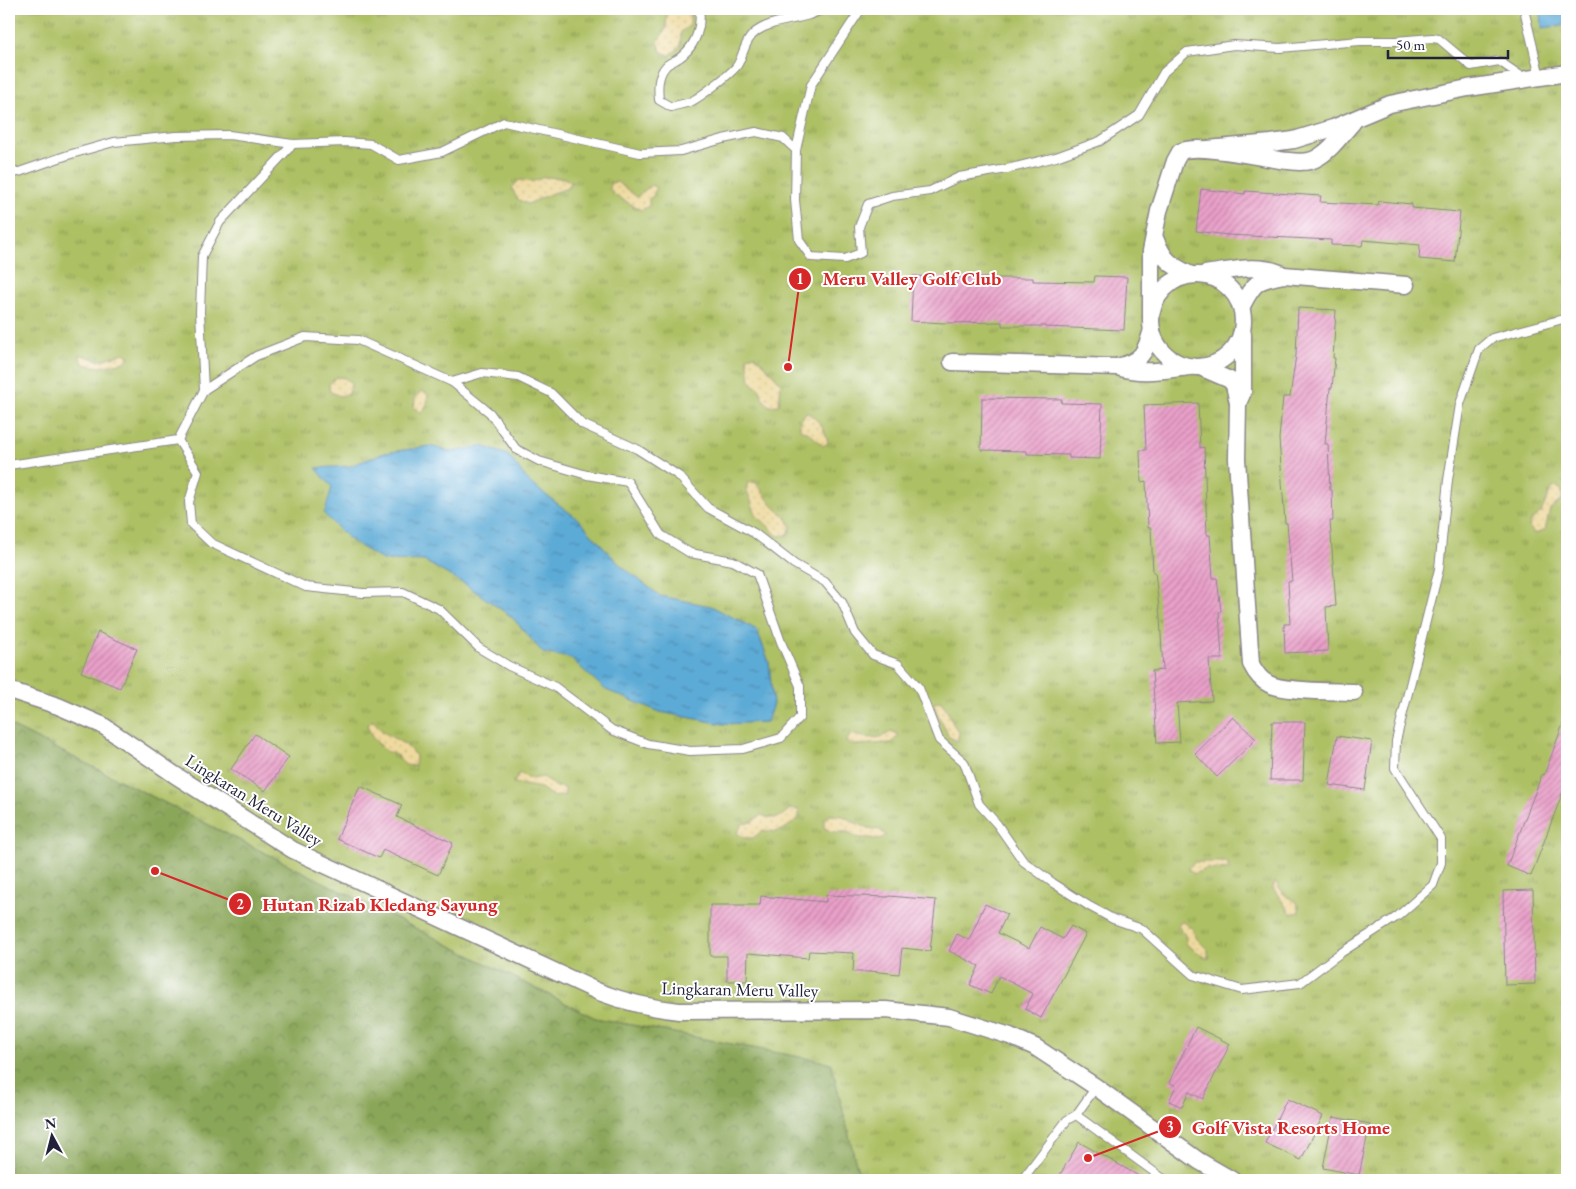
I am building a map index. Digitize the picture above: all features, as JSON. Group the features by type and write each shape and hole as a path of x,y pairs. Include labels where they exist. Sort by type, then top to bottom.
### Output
{"street":[{"path":"1208,149 1294,140 1315,134 1390,104 1427,95 1567,73"},
{"path":"1354,692 1275,686 1261,679 1251,664 1237,459 1238,403 1234,386 1230,380 1196,367 1180,364 1162,351 1155,341 1151,324 1151,252 1159,211 1177,155 1180,152 1189,148 1208,149 1270,160 1311,161 1324,154 1358,116"},
{"path":"1154,236 1160,251 1171,264 1197,274 1216,278 1227,284 1236,294 1242,306 1244,317 1243,392 1238,403"},
{"path":"952,362 1117,367 1129,364 1142,356 1146,350 1154,305 1159,294 1174,281 1197,274 1248,268 1272,270 1284,275"},
{"path":"1242,306 1254,284 1271,277 1284,275 1406,285"},
{"path":"1117,367 1132,372 1146,372 1212,364 1228,355 1240,340 1243,328"},
{"name":"Lingkaran Meru Valley","path":"9,690 58,706 102,725 264,833 301,854 599,992 624,1002 679,1011 886,1010 949,1017 1010,1036 1035,1047 1096,1087 1199,1161 1232,1180"}],"lane":[{"path":"699,9 700,16 696,39 683,55 665,67 658,82 659,100 671,106 690,102 714,86 738,66 746,44 756,31 782,20 817,12 822,9"},
{"path":"861,9 811,85 796,150 794,200 799,240 811,257 846,259 861,253 859,227 868,204 892,196 930,192 959,177 1007,169 1056,157 1100,141 1139,115 1164,72 1187,52 1234,45 1280,48 1360,41 1432,38 1440,39 1471,66 1499,60 1533,78"},
{"path":"1524,9 1533,78"},
{"path":"9,173 19,172 114,142 176,136 229,135 293,144 345,142 371,144 399,160 442,152 504,122 640,154 681,151 756,132 783,138 796,150"},
{"path":"204,390 200,312 202,256 220,222 293,144"},
{"path":"452,382 482,373 518,376 551,393 582,424 637,449 679,476 708,508 754,533 794,564 825,582 842,602 856,633 873,655 898,664 918,688 939,740 964,762 979,804 997,824 1023,862 1089,906 1113,919 1142,929 1193,975 1242,990 1300,983 1339,954 1398,916 1433,885 1441,863 1441,839 1395,768 1396,741 1439,569 1448,480 1460,404 1479,349 1492,338 1567,318"},
{"path":"305,337 358,340 452,382 490,414 516,449 539,461 587,475 628,482 661,535 690,552 733,561 758,574 781,642 800,686 800,717 781,738 743,748 690,751 648,744 612,730 555,687 509,666 480,648 439,609 403,592 363,593 306,587 211,543 191,524 189,502 198,472 178,440 204,390 256,356 305,337"},
{"path":"9,465 178,440"},
{"path":"1022,1180 1067,1120 1076,1115 1096,1087"},
{"path":"1076,1115 1165,1180"}],"green space":[{"path":"9,9 1567,9 1567,1180 860,1180 831,1063 595,1018 9,725"},
{"path":"9,725 595,1018 831,1063 860,1180 9,1180"}],"sand":[{"path":"665,9 680,9 690,15 690,25 681,32 680,47 670,55 661,52 658,41 666,29 667,12"},
{"path":"543,177 564,178 571,182 568,188 528,204 517,199 512,188 519,180 534,181"},
{"path":"617,182 637,197 651,185 656,188 654,195 649,199 649,206 641,210 613,194 610,189 610,183"},
{"path":"124,353 129,357 125,362 100,367 83,364 79,355 99,361"},
{"path":"754,355 781,384 779,405 769,406 763,399 760,390 750,381 747,357"},
{"path":"336,377 345,378 351,384 349,394 340,396 330,392 329,384"},
{"path":"422,390 428,395 427,404 422,413 414,408 415,398"},
{"path":"806,412 818,421 825,433 828,443 823,446 809,433 800,429 800,422"},
{"path":"755,482 772,505 786,518 791,527 787,535 778,536 757,517 746,488 748,483"},
{"path":"1558,487 1562,491 1562,500 1550,509 1545,530 1535,534 1529,527 1531,521 1541,512 1552,488"},
{"path":"940,701 959,732 958,741 949,737 933,704"},
{"path":"373,720 383,732 406,745 416,756 415,766 405,765 398,756 386,751 372,737 367,725"},
{"path":"892,731 899,735 892,743 853,745 846,742 851,734 878,737"},
{"path":"519,773 531,779 543,777 555,786 565,788 565,795 554,797 541,788 514,783"},
{"path":"790,809 799,810 799,818 783,830 763,830 753,838 744,838 737,833 742,824 751,822 761,815 777,818"},
{"path":"830,815 843,816 868,828 880,830 886,835 879,840 858,838 848,832 832,832 824,828 824,819"},
{"path":"1195,862 1227,862 1230,870 1206,869 1193,874 1188,868"},
{"path":"1275,882 1285,895 1297,902 1299,912 1291,914 1273,888"},
{"path":"1182,921 1192,928 1197,939 1208,950 1208,959 1187,945 1185,935 1178,926"}],"water":[{"path":"1541,9 1567,9 1567,25 1542,28"},
{"path":"430,446 452,452 482,446 508,455 530,483 578,519 619,564 660,596 711,606 757,630 769,662 773,704 767,722 723,724 660,712 606,690 570,658 543,653 512,617 466,585 424,561 382,560 351,541 324,514 332,487 316,468 350,466 384,453"}],"building":[{"path":"1201,189 1245,194 1245,191 1321,196 1320,202 1378,205 1379,201 1412,204 1412,208 1460,212 1455,262 1419,259 1420,245 1363,240 1362,246 1331,245 1331,240 1228,235 1196,231"},
{"path":"913,276 1033,278 1033,281 1094,282 1095,276 1127,277 1124,330 1002,326 1002,322 944,323 911,321"},
{"path":"1298,308 1336,310 1333,358 1335,358 1332,388 1330,388 1325,444 1328,444 1330,490 1332,490 1333,521 1330,521 1336,606 1326,607 1328,651 1285,653 1284,624 1290,624 1288,581 1292,581 1287,523 1285,523 1279,439 1283,397 1290,397 1296,355"},
{"path":"982,398 1062,399 1061,403 1102,404 1100,459 1069,458 1069,455 1027,454 1027,451 981,450"},
{"path":"1198,403 1200,448 1204,447 1207,535 1210,535 1213,578 1217,578 1221,611 1219,612 1222,659 1209,659 1212,701 1177,703 1180,742 1157,743 1152,671 1163,670 1160,617 1155,572 1153,572 1151,528 1148,528 1146,481 1141,482 1140,450 1146,450 1144,405"},
{"path":"98,632 137,649 120,688 81,672"},
{"path":"1566,716 1567,781 1531,876 1507,866"},
{"path":"1233,717 1256,739 1217,777 1195,754"},
{"path":"1272,722 1305,722 1303,780 1270,780"},
{"path":"255,734 289,757 265,791 231,769"},
{"path":"1337,736 1372,741 1365,790 1329,785"},
{"path":"360,786 402,805 397,817 453,843 438,875 383,850 379,858 337,839"},
{"path":"1533,890 1535,984 1505,985 1503,891"},
{"path":"826,895 889,896 936,900 930,951 902,948 899,974 870,971 853,972 854,953 809,951 808,958 748,953 747,981 727,981 727,956 710,956 710,905 760,905 761,896 826,902"},
{"path":"985,904 1007,914 998,933 1029,948 1040,927 1063,939 1071,926 1086,934 1041,1018 1025,1009 1033,994 999,976 991,994 970,985 979,966 949,951 957,934 969,940"},
{"path":"1196,1027 1230,1044 1203,1099 1189,1092 1182,1107 1169,1101 1176,1086 1169,1082"},
{"path":"1287,1099 1323,1116 1301,1160 1265,1143"},
{"path":"1333,1117 1370,1124 1359,1175 1323,1168"},
{"path":"1079,1142 1146,1180 1057,1180"}],"place":[{"name":"Meru Valley Golf Club","path":"788,367"},
{"name":"Hutan Rizab Kledang Sayung","path":"155,871"},
{"name":"Golf Vista Resorts Home","path":"1088,1158"}]}
